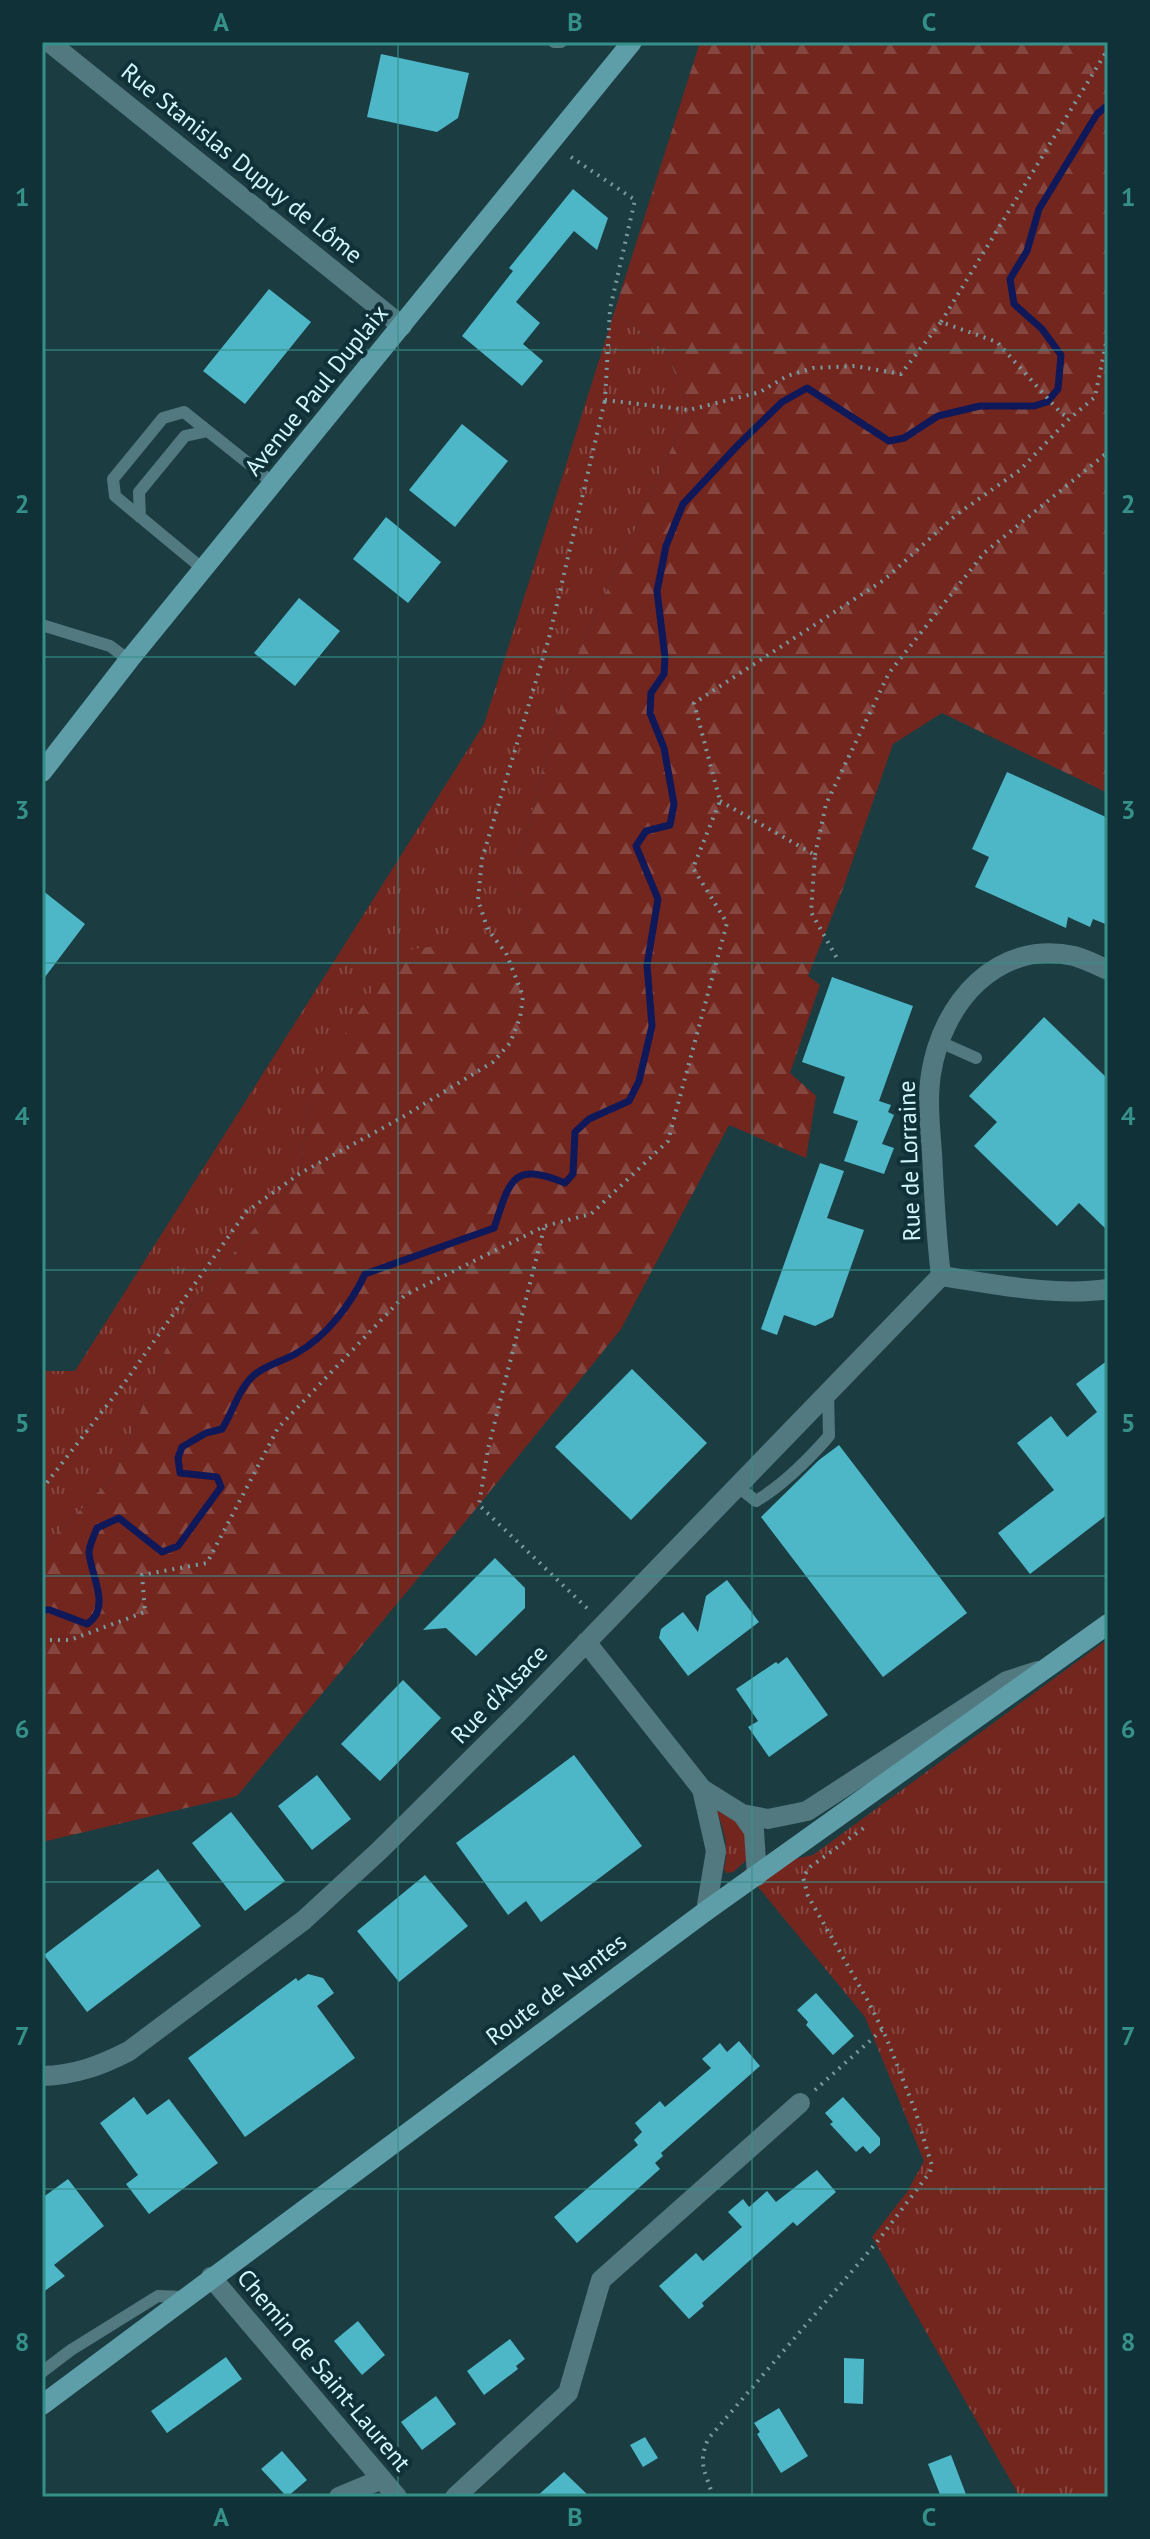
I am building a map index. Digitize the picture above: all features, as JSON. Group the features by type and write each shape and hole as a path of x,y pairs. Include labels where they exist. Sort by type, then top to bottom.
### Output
{"main road":[{"name":"Avenue Paul Duplaix","path":"42,772 129,660 632,42"},
{"name":"Route de Nantes","path":"42,2405 706,1911 1108,1624"}],"street":[{"name":"Rue Stanislas Dupuy de Lôme","path":"49,42 402,326"},
{"name":"Rue de Lorraine","path":"941,1276 936,1242 929,1104 931,1072 940,1042 961,998 979,978 1003,963 1027,955 1075,956 1108,970"},
{"path":"941,1276 1054,1291 1083,1293 1108,1289"},
{"name":"Rue d'Alsace","path":"42,2076 77,2073 129,2051 304,1920 380,1850 586,1642 941,1276"},
{"path":"586,1642 702,1789 742,1814 768,1819 807,1811 1007,1681 1044,1669"},
{"path":"702,1789 716,1851 706,1911"},
{"path":"742,1814 754,1831 757,1876"},
{"path":"455,2497 568,2393 601,2280 800,2103"},
{"name":"Chemin de Saint-Laurent","path":"211,2277 397,2497"},
{"path":"339,2497 382,2479"}],"lane":[{"path":"554,42 561,42"},
{"path":"203,569 115,496 113,479 163,418 184,412 273,483"},
{"path":"140,517 139,492 185,436 208,431"},
{"path":"42,625 110,646 129,660"},
{"path":"940,1042 976,1058"},
{"path":"737,1486 756,1501 816,1451 829,1436 828,1391"},
{"path":"42,2372 71,2350 158,2296 184,2297"}],"path":[{"path":"605,400 689,410 760,392 787,376 813,368 855,366 901,374 941,322 1108,49"},
{"path":"42,1489 125,1382 246,1212 299,1174 401,1118 493,1062 510,1043 520,1018 523,996 517,976 506,953 488,930 478,900 482,859 549,638 605,400 610,309 635,200 571,157"},
{"path":"941,322 997,342 1069,419"},
{"path":"42,1640 70,1640 145,1612 142,1575 207,1563 278,1428 405,1295 545,1226 591,1214 668,1141 727,923 693,868 720,801 694,703 884,580 956,515 1020,470 1095,397 1108,333"},
{"path":"839,962 811,912 815,855 826,804 889,673 984,553 1108,452"},
{"path":"720,801 815,855"},
{"path":"545,1226 488,1449 479,1505 603,1624"},
{"path":"713,2497 702,2469 701,2456 708,2439 868,2253 930,2172 932,2160 882,2030 808,1896 803,1877 810,1867"},
{"path":"800,2103 882,2030"}],"green space":[{"path":"700,42 1108,42 1108,793 942,713 893,744 842,891 808,976 820,985 790,1073 816,1096 806,1158 729,1125 621,1329 237,1796 42,1842 42,1549 114,1476 177,1322 299,1174 312,1087 396,952 531,931 515,876 569,674 689,410 665,348 614,313"},
{"path":"614,313 665,348 689,410 569,674 515,876 531,931 312,1087 299,1174 177,1322 114,1476 42,1549 42,1371 75,1371 484,724"},
{"path":"1108,1639 1108,2497 1020,2497 872,2237 907,2192 924,2161 865,2017 744,1870 813,1855"},
{"path":"714,1805 742,1826 747,1839 748,1859 733,1872 726,1873 724,1869 726,1844"}],"building":[{"path":"381,54 469,73 458,118 437,132 367,117"},
{"path":"573,189 608,218 597,250 574,231 516,302 540,323 523,344 543,361 522,386 462,336 513,271 509,268"},
{"path":"269,289 311,322 245,404 203,371"},
{"path":"462,424 508,461 455,527 409,490"},
{"path":"386,517 441,562 408,603 353,559"},
{"path":"299,598 340,631 295,686 254,653"},
{"path":"1007,772 1108,818 1108,925 1093,919 1090,927 1068,917 1066,928 975,887 989,857 972,849"},
{"path":"42,890 85,924 42,981"},
{"path":"832,977 913,1006 879,1101 891,1105 888,1112 894,1115 882,1144 894,1148 884,1174 844,1161 858,1121 833,1113 845,1077 802,1062"},
{"path":"1044,1017 1108,1079 1108,1231 1079,1203 1057,1226 974,1146 997,1122 969,1096"},
{"path":"820,1163 844,1171 827,1218 864,1230 833,1317 815,1326 784,1315 777,1335 761,1329"},
{"path":"1108,1360 1108,1514 1030,1574 998,1533 1054,1490 1017,1443 1051,1416 1067,1437 1097,1412 1076,1384"},
{"path":"632,1369 707,1443 631,1520 555,1447"},
{"path":"839,1445 967,1613 883,1677 761,1517 819,1460"},
{"path":"495,1558 525,1588 525,1608 476,1656 446,1628 423,1630"},
{"path":"727,1580 759,1622 688,1676 659,1638 661,1629 683,1612 698,1632 706,1596"},
{"path":"787,1657 828,1715 769,1757 748,1727 758,1721 736,1689"},
{"path":"403,1680 441,1718 380,1781 341,1744"},
{"path":"574,1755 642,1846 541,1922 526,1901 508,1915 456,1843"},
{"path":"317,1775 351,1819 312,1850 278,1806"},
{"path":"231,1812 285,1881 245,1911 192,1843"},
{"path":"158,1869 201,1926 87,2012 44,1955"},
{"path":"425,1875 468,1926 399,1982 357,1931"},
{"path":"308,1974 323,1978 334,1993 317,2006 355,2058 245,2137 188,2058 296,1978 298,1981"},
{"path":"816,1993 854,2036 833,2055 797,2010"},
{"path":"739,2041 760,2066 661,2153 663,2156 655,2163 660,2169 577,2243 554,2217 638,2145 634,2140 642,2132 635,2123 660,2101 665,2107 711,2068 702,2059 720,2043 727,2052"},
{"path":"134,2097 147,2115 169,2099 218,2163 149,2214 126,2184 138,2175 100,2123"},
{"path":"843,2097 880,2138 880,2145 870,2154 863,2146 856,2152 830,2124 833,2122 825,2113"},
{"path":"817,2170 836,2192 797,2226 793,2222 702,2303 704,2306 689,2319 659,2286 696,2253 703,2261 742,2227 728,2212 743,2199 749,2207 767,2191 776,2202"},
{"path":"68,2179 104,2226 54,2265 65,2276 42,2293 42,2198"},
{"path":"358,2321 385,2355 362,2375 334,2341"},
{"path":"510,2339 525,2359 516,2366 518,2369 484,2395 467,2371"},
{"path":"226,2357 242,2379 167,2433 151,2411"},
{"path":"844,2358 864,2359 863,2404 844,2403"},
{"path":"436,2396 456,2424 422,2450 401,2422"},
{"path":"779,2408 808,2456 781,2473 757,2434 760,2432 754,2423"},
{"path":"645,2437 658,2458 643,2467 630,2445"},
{"path":"282,2451 307,2480 287,2497 261,2469"},
{"path":"951,2455 967,2497 941,2497 928,2464"},
{"path":"564,2472 590,2497 536,2497"}],"waterway":[{"path":"42,1610 87,1624 94,1617 99,1601 89,1553 97,1528 119,1518 162,1552 178,1546 221,1487 217,1477 180,1473 178,1458 182,1447 206,1433 222,1429 248,1382 258,1372 297,1353 318,1338 345,1308 365,1274 494,1228 509,1187 523,1175 533,1174 565,1183 573,1174 575,1132 589,1119 629,1101 639,1081 652,1026 647,965 658,899 636,846 646,831 670,825 674,804 664,748 650,713 651,693 664,674 665,657 657,591 666,546 683,504 782,402 807,388 889,441 904,438 938,416 980,406 1034,406 1047,402 1058,389 1061,355 1042,329 1014,304 1010,279 1027,251 1039,209 1097,114 1108,105"}]}
